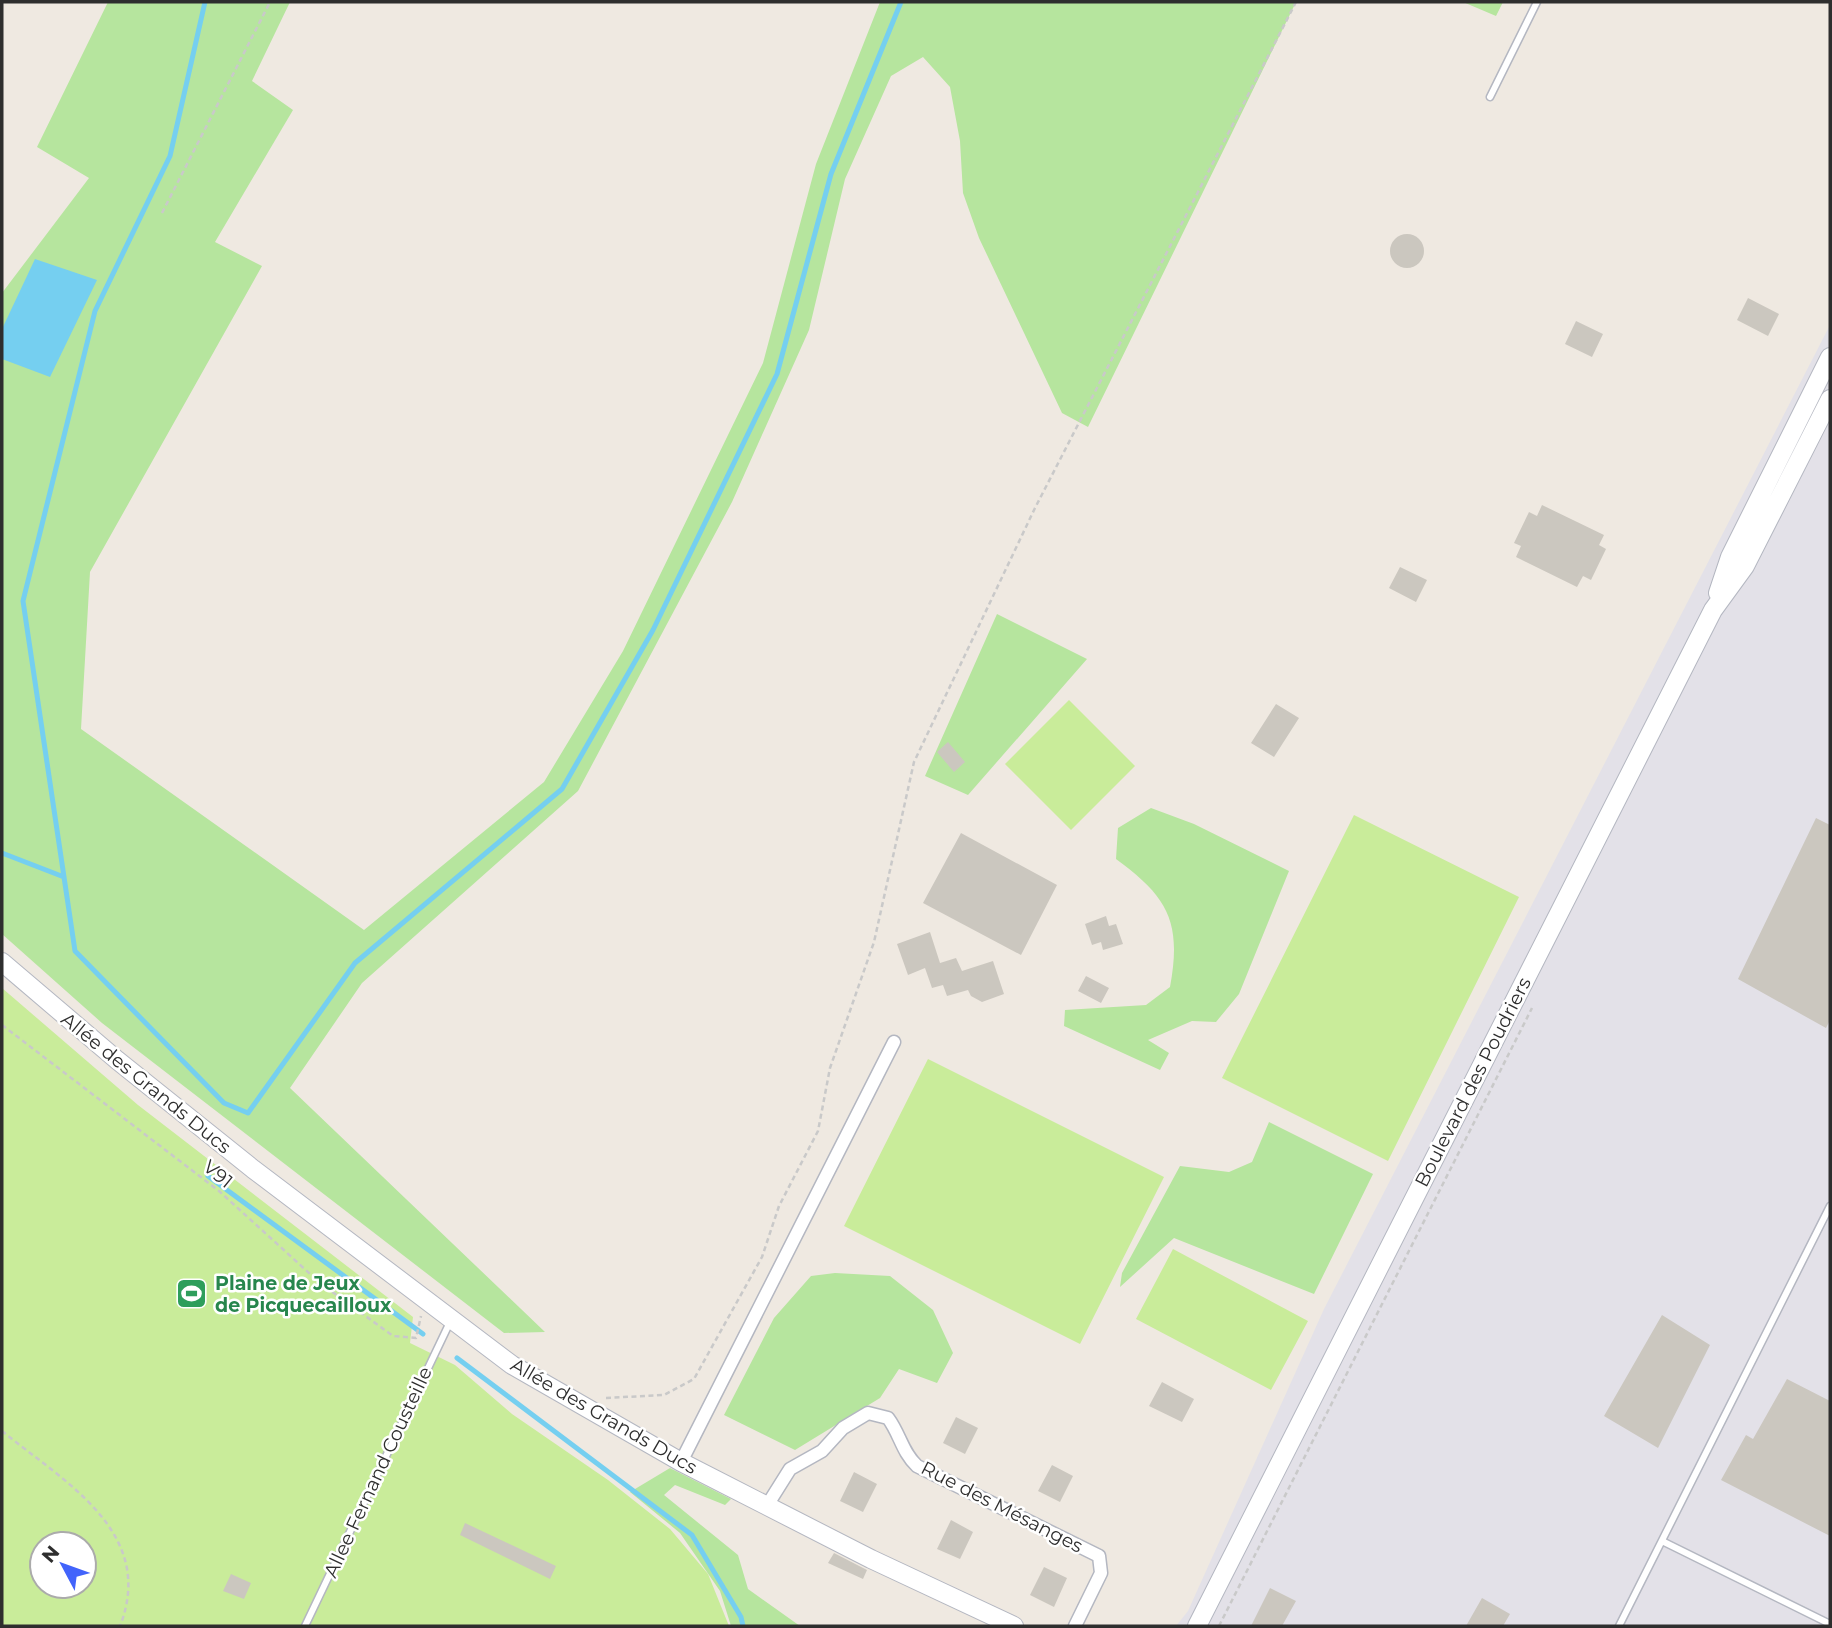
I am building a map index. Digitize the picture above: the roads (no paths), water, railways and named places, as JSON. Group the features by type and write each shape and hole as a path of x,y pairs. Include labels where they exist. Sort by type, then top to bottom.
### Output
{"main road":[{"name":"Boulevard des Poudriers","path":"1713,610 1730,557 1830,357"},
{"name":"Boulevard des Poudriers","path":"1197,1626 1713,610 1745,566 1830,399"},
{"name":"Allée des Grands Ducs","path":"2,962 117,1060 426,1310 452,1318 512,1365 681,1462 768,1504 871,1559 1014,1626"}],"street":[{"path":"681,1462 894,1042"},
{"name":"Rue des Mésanges","path":"768,1504 790,1469 822,1451 844,1428 867,1413 888,1418 899,1433 905,1455 917,1466 1099,1556 1101,1573 1075,1626"}],"lane":[{"path":"1490,97 1537,2"},
{"path":"1619,1626 1830,1206"},
{"name":"Allee Fernand Cousteille","path":"305,1626 452,1318"},
{"path":"1662,1541 1830,1624"}],"water":[{"path":"35,259 97,280 50,377 2,359 2,329"}],"waterway":[{"path":"205,2 170,156 95,311 23,601 75,951 224,1103 248,1113 355,963 562,789 653,630 777,374 831,174 901,2"},
{"path":"2,853 64,877"},
{"path":"208,1176 423,1334"},
{"path":"457,1358 692,1535 741,1617 743,1626"}],"place":[{"name":"Plaine de Jeux de Picquecailloux","path":"192,1294"}]}
